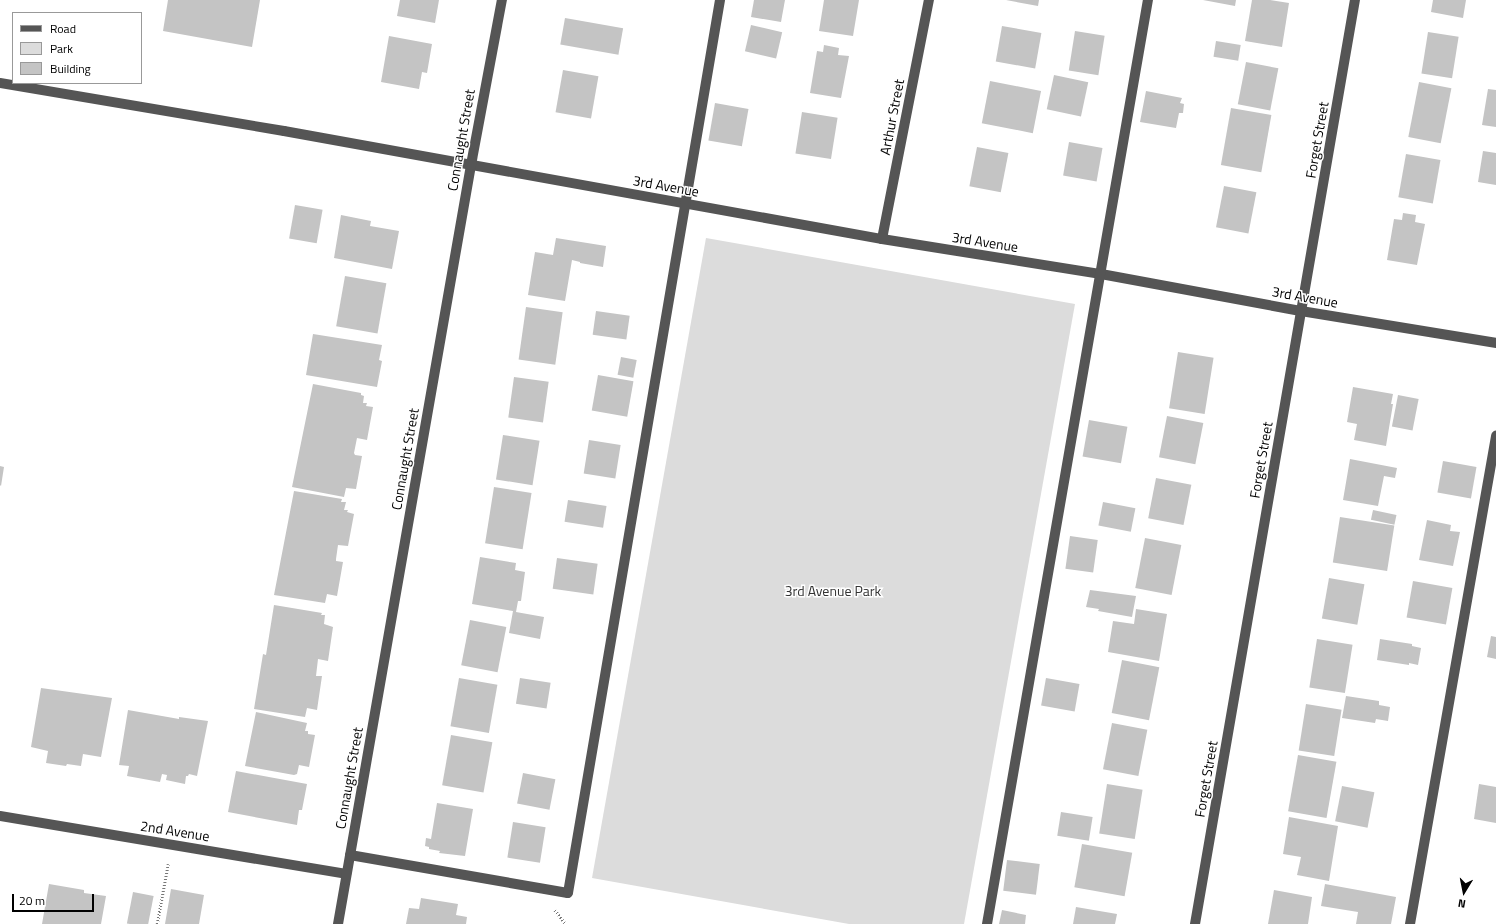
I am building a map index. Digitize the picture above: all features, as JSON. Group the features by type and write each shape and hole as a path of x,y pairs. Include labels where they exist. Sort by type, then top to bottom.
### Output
{"street":[{"name":"Connaught Street","path":"338,924 471,165 502,0"},
{"path":"350,855 568,893 720,0"},
{"name":"Arthur Street","path":"882,239 929,0"},
{"path":"986,924 1148,0"},
{"name":"Forget Street","path":"1195,924 1355,0"},
{"name":"3rd Avenue","path":"0,83 471,165 882,239 1100,274 1301,311 1496,343"},
{"path":"1410,924 1496,436"},
{"name":"2nd Avenue","path":"0,816 346,874"}],"path":[{"path":"157,924 172,845"}],"green space":[{"name":"3rd Avenue Park","path":"706,238 1075,304 964,924 849,924 592,878"}],"building":[{"path":"168,0 260,0 252,47 163,31"},
{"path":"400,0 439,0 435,23 397,16"},
{"path":"754,0 785,0 781,22 751,17"},
{"path":"824,0 859,0 853,36 819,31"},
{"path":"1006,0 1039,0 1038,6"},
{"path":"1203,0 1236,0 1235,6"},
{"path":"1252,0 1270,0 1289,3 1282,47 1245,41"},
{"path":"1433,0 1466,0 1463,18 1431,12"},
{"path":"565,18 623,28 618,55 560,45"},
{"path":"751,25 782,32 776,59 745,51"},
{"path":"1002,26 1041,33 1035,68 996,61"},
{"path":"1075,31 1105,36 1098,75 1069,71"},
{"path":"1428,32 1459,37 1452,78 1421,73"},
{"path":"389,36 432,44 427,73 422,72 419,89 381,82"},
{"path":"1216,41 1241,45 1238,61 1213,57"},
{"path":"824,45 839,48 838,55 849,56 841,98 810,93 817,51 823,52"},
{"path":"1246,62 1278,68 1270,111 1238,104"},
{"path":"563,70 598,76 591,119 556,112"},
{"path":"1054,75 1088,82 1081,117 1047,109"},
{"path":"990,81 1041,91 1033,133 982,123"},
{"path":"1419,82 1451,88 1441,143 1408,137"},
{"path":"1488,89 1496,90 1496,127 1482,125"},
{"path":"1146,91 1182,98 1180,103 1184,104 1183,113 1179,113 1176,128 1140,122"},
{"path":"715,103 748,109 742,146 708,140"},
{"path":"1231,108 1271,115 1261,172 1221,165"},
{"path":"802,112 838,118 831,159 795,153"},
{"path":"1069,142 1102,148 1097,181 1063,175"},
{"path":"977,147 1008,153 1001,192 969,186"},
{"path":"1483,151 1496,153 1496,185 1478,182"},
{"path":"1406,154 1440,160 1433,203 1398,197"},
{"path":"1224,186 1256,192 1248,234 1216,227"},
{"path":"295,205 323,210 317,243 289,238"},
{"path":"1403,213 1416,215 1415,222 1425,224 1417,265 1387,260 1394,219 1402,220"},
{"path":"341,215 371,221 370,226 399,231 392,269 334,258"},
{"path":"556,238 606,246 603,267 572,260 565,301 528,295 535,252 553,255"},
{"path":"345,276 386,283 378,334 336,326"},
{"path":"526,307 563,312 555,365 519,359"},
{"path":"596,311 630,316 626,339 593,335"},
{"path":"313,334 382,345 379,360 382,361 377,387 306,375"},
{"path":"1178,352 1214,358 1205,414 1169,408"},
{"path":"621,357 637,360 633,378 618,375"},
{"path":"598,375 633,381 627,417 592,410"},
{"path":"514,377 549,382 543,422 508,418"},
{"path":"313,384 361,393 361,395 364,396 363,403 367,403 366,406 373,407 367,440 357,438 354,453 355,455 362,456 356,489 346,488 344,497 292,487"},
{"path":"1353,387 1393,394 1391,404 1393,404 1386,446 1354,440 1357,424 1347,422"},
{"path":"1398,395 1419,399 1413,430 1392,426"},
{"path":"1167,416 1203,423 1195,464 1159,457"},
{"path":"1089,420 1127,427 1121,463 1083,456"},
{"path":"503,435 540,441 533,485 496,479"},
{"path":"589,440 621,445 615,479 584,474"},
{"path":"1350,459 1397,468 1395,478 1384,476 1378,506 1343,500"},
{"path":"1443,461 1476,467 1471,498 1437,493"},
{"path":"0,466 4,467 1,486 0,485"},
{"path":"1156,478 1191,485 1184,525 1148,518"},
{"path":"494,487 532,493 523,549 485,543"},
{"path":"294,491 342,499 341,502 346,502 344,510 348,510 347,512 354,514 348,546 338,545 336,561 343,562 337,596 327,594 325,603 274,595"},
{"path":"568,500 607,506 603,528 565,522"},
{"path":"1103,502 1135,508 1131,532 1098,526"},
{"path":"1373,510 1396,515 1394,525 1371,520"},
{"path":"1340,517 1394,526 1387,571 1333,562"},
{"path":"1427,520 1451,525 1450,531 1460,532 1453,566 1419,560"},
{"path":"1070,536 1098,540 1093,573 1065,569"},
{"path":"1145,538 1181,545 1172,595 1135,588"},
{"path":"480,557 516,563 515,570 525,572 521,601 518,601 516,612 544,617 540,639 509,633 513,611 472,604"},
{"path":"557,558 598,564 593,594 553,589"},
{"path":"1329,578 1364,584 1357,625 1322,618"},
{"path":"1413,581 1452,588 1446,624 1407,617"},
{"path":"1090,590 1136,596 1132,617 1098,611 1099,609 1086,607"},
{"path":"274,605 322,613 321,615 325,615 324,624 333,627 328,661 318,659 316,676 322,676 317,710 307,708 305,717 254,709 263,654 266,655"},
{"path":"1136,609 1167,614 1159,661 1108,652 1113,621 1134,624"},
{"path":"470,620 506,627 498,672 461,665"},
{"path":"1491,636 1496,637 1496,659 1487,657"},
{"path":"1317,639 1353,645 1345,693 1309,687"},
{"path":"1380,639 1412,644 1412,646 1421,648 1418,665 1377,660"},
{"path":"1122,660 1159,667 1149,720 1112,713"},
{"path":"459,678 497,685 489,733 450,726"},
{"path":"520,678 551,683 547,709 516,704"},
{"path":"1046,678 1079,684 1075,711 1041,706"},
{"path":"41,688 112,698 101,757 83,754 81,766 67,764 66,766 46,763 48,751 31,747"},
{"path":"1346,696 1379,701 1379,705 1390,707 1388,721 1376,719 1375,723 1342,718"},
{"path":"1306,704 1342,710 1334,756 1299,750"},
{"path":"128,710 179,719 179,717 208,721 197,776 189,774 186,776 185,784 166,780 167,775 162,774 160,782 127,776 129,766 119,765"},
{"path":"256,712 307,723 305,731 308,731 308,734 315,735 309,767 299,765 297,774 294,775 245,766"},
{"path":"1112,723 1147,730 1138,776 1103,769"},
{"path":"451,735 492,742 484,793 442,785"},
{"path":"1298,755 1336,762 1327,818 1288,811"},
{"path":"236,771 307,784 302,810 299,810 297,825 228,812"},
{"path":"523,773 555,779 549,810 517,803"},
{"path":"1107,784 1143,790 1135,839 1099,833"},
{"path":"1479,784 1496,787 1496,823 1474,819"},
{"path":"1342,786 1374,792 1368,828 1335,821"},
{"path":"437,803 473,809 465,856 439,853 440,851 429,849 429,847 425,846 426,838 431,839"},
{"path":"1061,812 1093,817 1089,841 1057,836"},
{"path":"1289,817 1338,826 1329,881 1297,875 1301,857 1283,854"},
{"path":"513,822 546,827 540,863 507,858"},
{"path":"1082,844 1132,853 1125,896 1074,887"},
{"path":"1007,860 1040,864 1036,895 1003,891"},
{"path":"49,884 84,890 84,893 106,896 101,924 42,924"},
{"path":"1325,884 1396,897 1391,924 1356,924 1358,912 1321,906"},
{"path":"171,889 204,895 199,924 165,924"},
{"path":"1274,890 1312,897 1308,924 1268,924"},
{"path":"133,892 154,896 148,924 127,923"},
{"path":"421,898 458,904 456,915 467,917 466,924 406,924 409,908 419,909"},
{"path":"1076,907 1117,914 1115,924 1073,924"},
{"path":"1002,910 1026,915 1025,924 999,924"}]}
